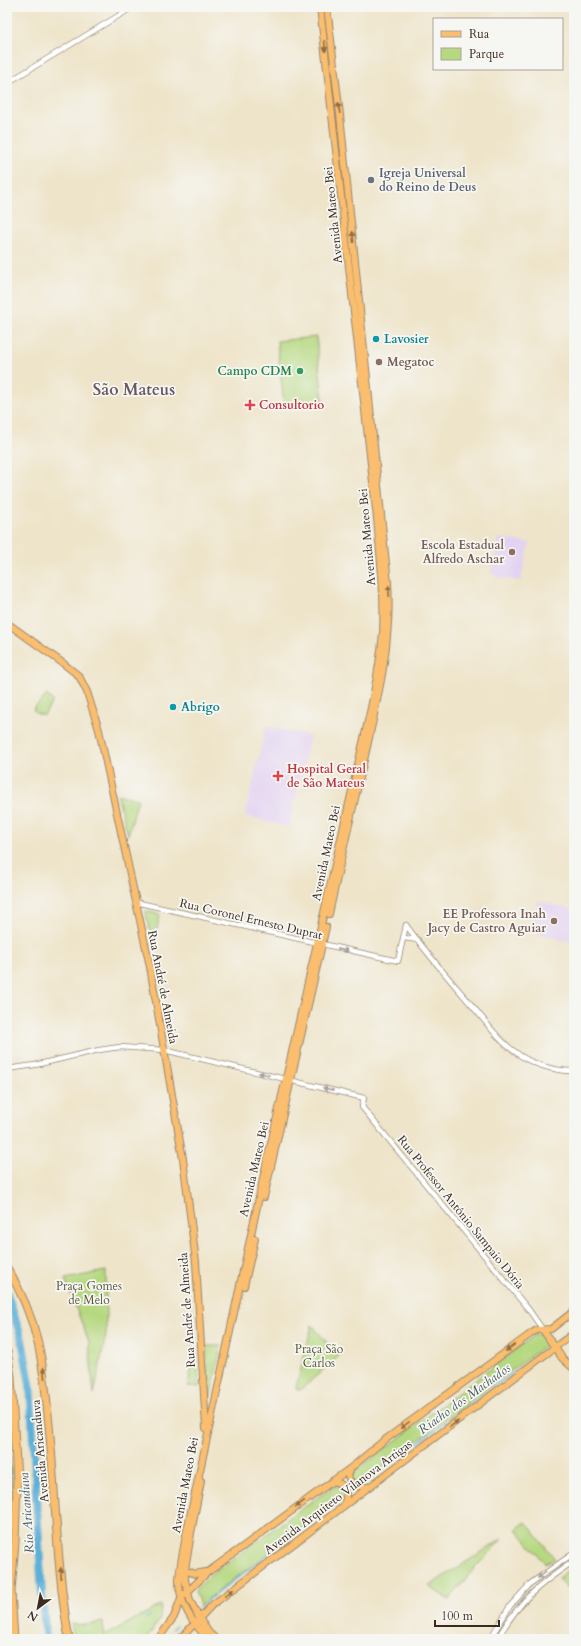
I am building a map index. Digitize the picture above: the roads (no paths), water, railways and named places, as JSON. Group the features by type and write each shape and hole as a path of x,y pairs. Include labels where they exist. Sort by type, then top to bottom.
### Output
{"highway":[{"name":"Avenida Aricanduva","path":"7,1268 18,1287 29,1312 43,1362 62,1594 69,1639"},
{"name":"Avenida Aricanduva","path":"7,1352 11,1377 17,1481 16,1542 11,1591 13,1639"}],"main road":[{"name":"Avenida Mateo Bei","path":"320,7 377,518 383,619 379,669 371,708 360,749 320,945"},
{"name":"Avenida Mateo Bei","path":"216,1639 199,1618 188,1591 185,1570 191,1532 214,1410 270,1166 288,1080 381,682 388,632 388,576 328,7"},
{"name":"Rua André de Almeida","path":"7,623 74,671 85,687 98,730 150,967 183,1159 195,1254 200,1315 206,1435"},
{"name":"Avenida Arquiteto Vilanova Artigas","path":"182,1598 208,1572 352,1467 382,1442 532,1333 537,1330 548,1330 554,1327 574,1311"},
{"path":"543,1330 566,1362 574,1369"},
{"name":"Avenida Arquiteto Vilanova Artigas","path":"180,1639 212,1605 555,1346 574,1334"},
{"path":"204,1396 214,1410"},
{"name":"Avenida Mateo Bei","path":"182,1598 179,1580 186,1535 206,1435 214,1410"},
{"path":"352,1467 348,1474 350,1480 358,1487 368,1487"},
{"path":"332,1481 342,1485 346,1490 347,1495 344,1505"},
{"path":"185,1570 195,1574 208,1572"},
{"path":"182,1598 194,1623 209,1639"},
{"path":"158,1639 174,1617 182,1598"}],"street":[{"path":"7,83 133,7"},
{"name":"Rua Coronel Ernesto Duprat","path":"135,902 320,945 398,961 404,938"},
{"path":"418,940 404,938 406,925 495,1033 514,1051 525,1058 548,1068 574,1071"},
{"path":"7,1069 35,1065 120,1047 164,1050 288,1080"},
{"name":"Rua Professor Antônio Sampaio Dória","path":"288,1080 364,1098 362,1107 529,1310 543,1330"},
{"path":"490,1639 510,1606 527,1587 546,1572 574,1554"},
{"path":"497,1639 514,1612 533,1591 574,1562"}],"waterway":[{"name":"Rio Aricanduva","path":"7,1293 22,1340 30,1384 42,1595 46,1639"},
{"name":"Riacho dos Machados","path":"553,1344 574,1328"},
{"name":"Riacho dos Machados","path":"365,1482 550,1346"},
{"name":"Riacho dos Machados","path":"199,1607 340,1500"},
{"name":"Riacho dos Machados","path":"146,1618 150,1616"},
{"name":"Riacho dos Machados","path":"172,1629 176,1626"}],"place":[{"name":"Igreja Universal do Reino de Deus","path":"371,180"},
{"name":"Lavosier","path":"376,339"},
{"name":"Megatoc","path":"379,362"},
{"name":"Campo CDM","path":"300,371"},
{"name":"Consultorio","path":"250,405"},
{"name":"Escola Estadual Alfredo Aschar","path":"512,552"},
{"name":"Abrigo","path":"173,707"},
{"name":"Hospital Geral de São Mateus","path":"278,776"},
{"name":"EE Professora Inah Jacy de Castro Aguiar","path":"554,921"}],"district":[{"name":"São Mateus","path":"134,389"}],"park label":[{"name":"Praça Gomes de Melo","path":"89,1293"},
{"name":"Praça São Carlos","path":"319,1356"}]}
